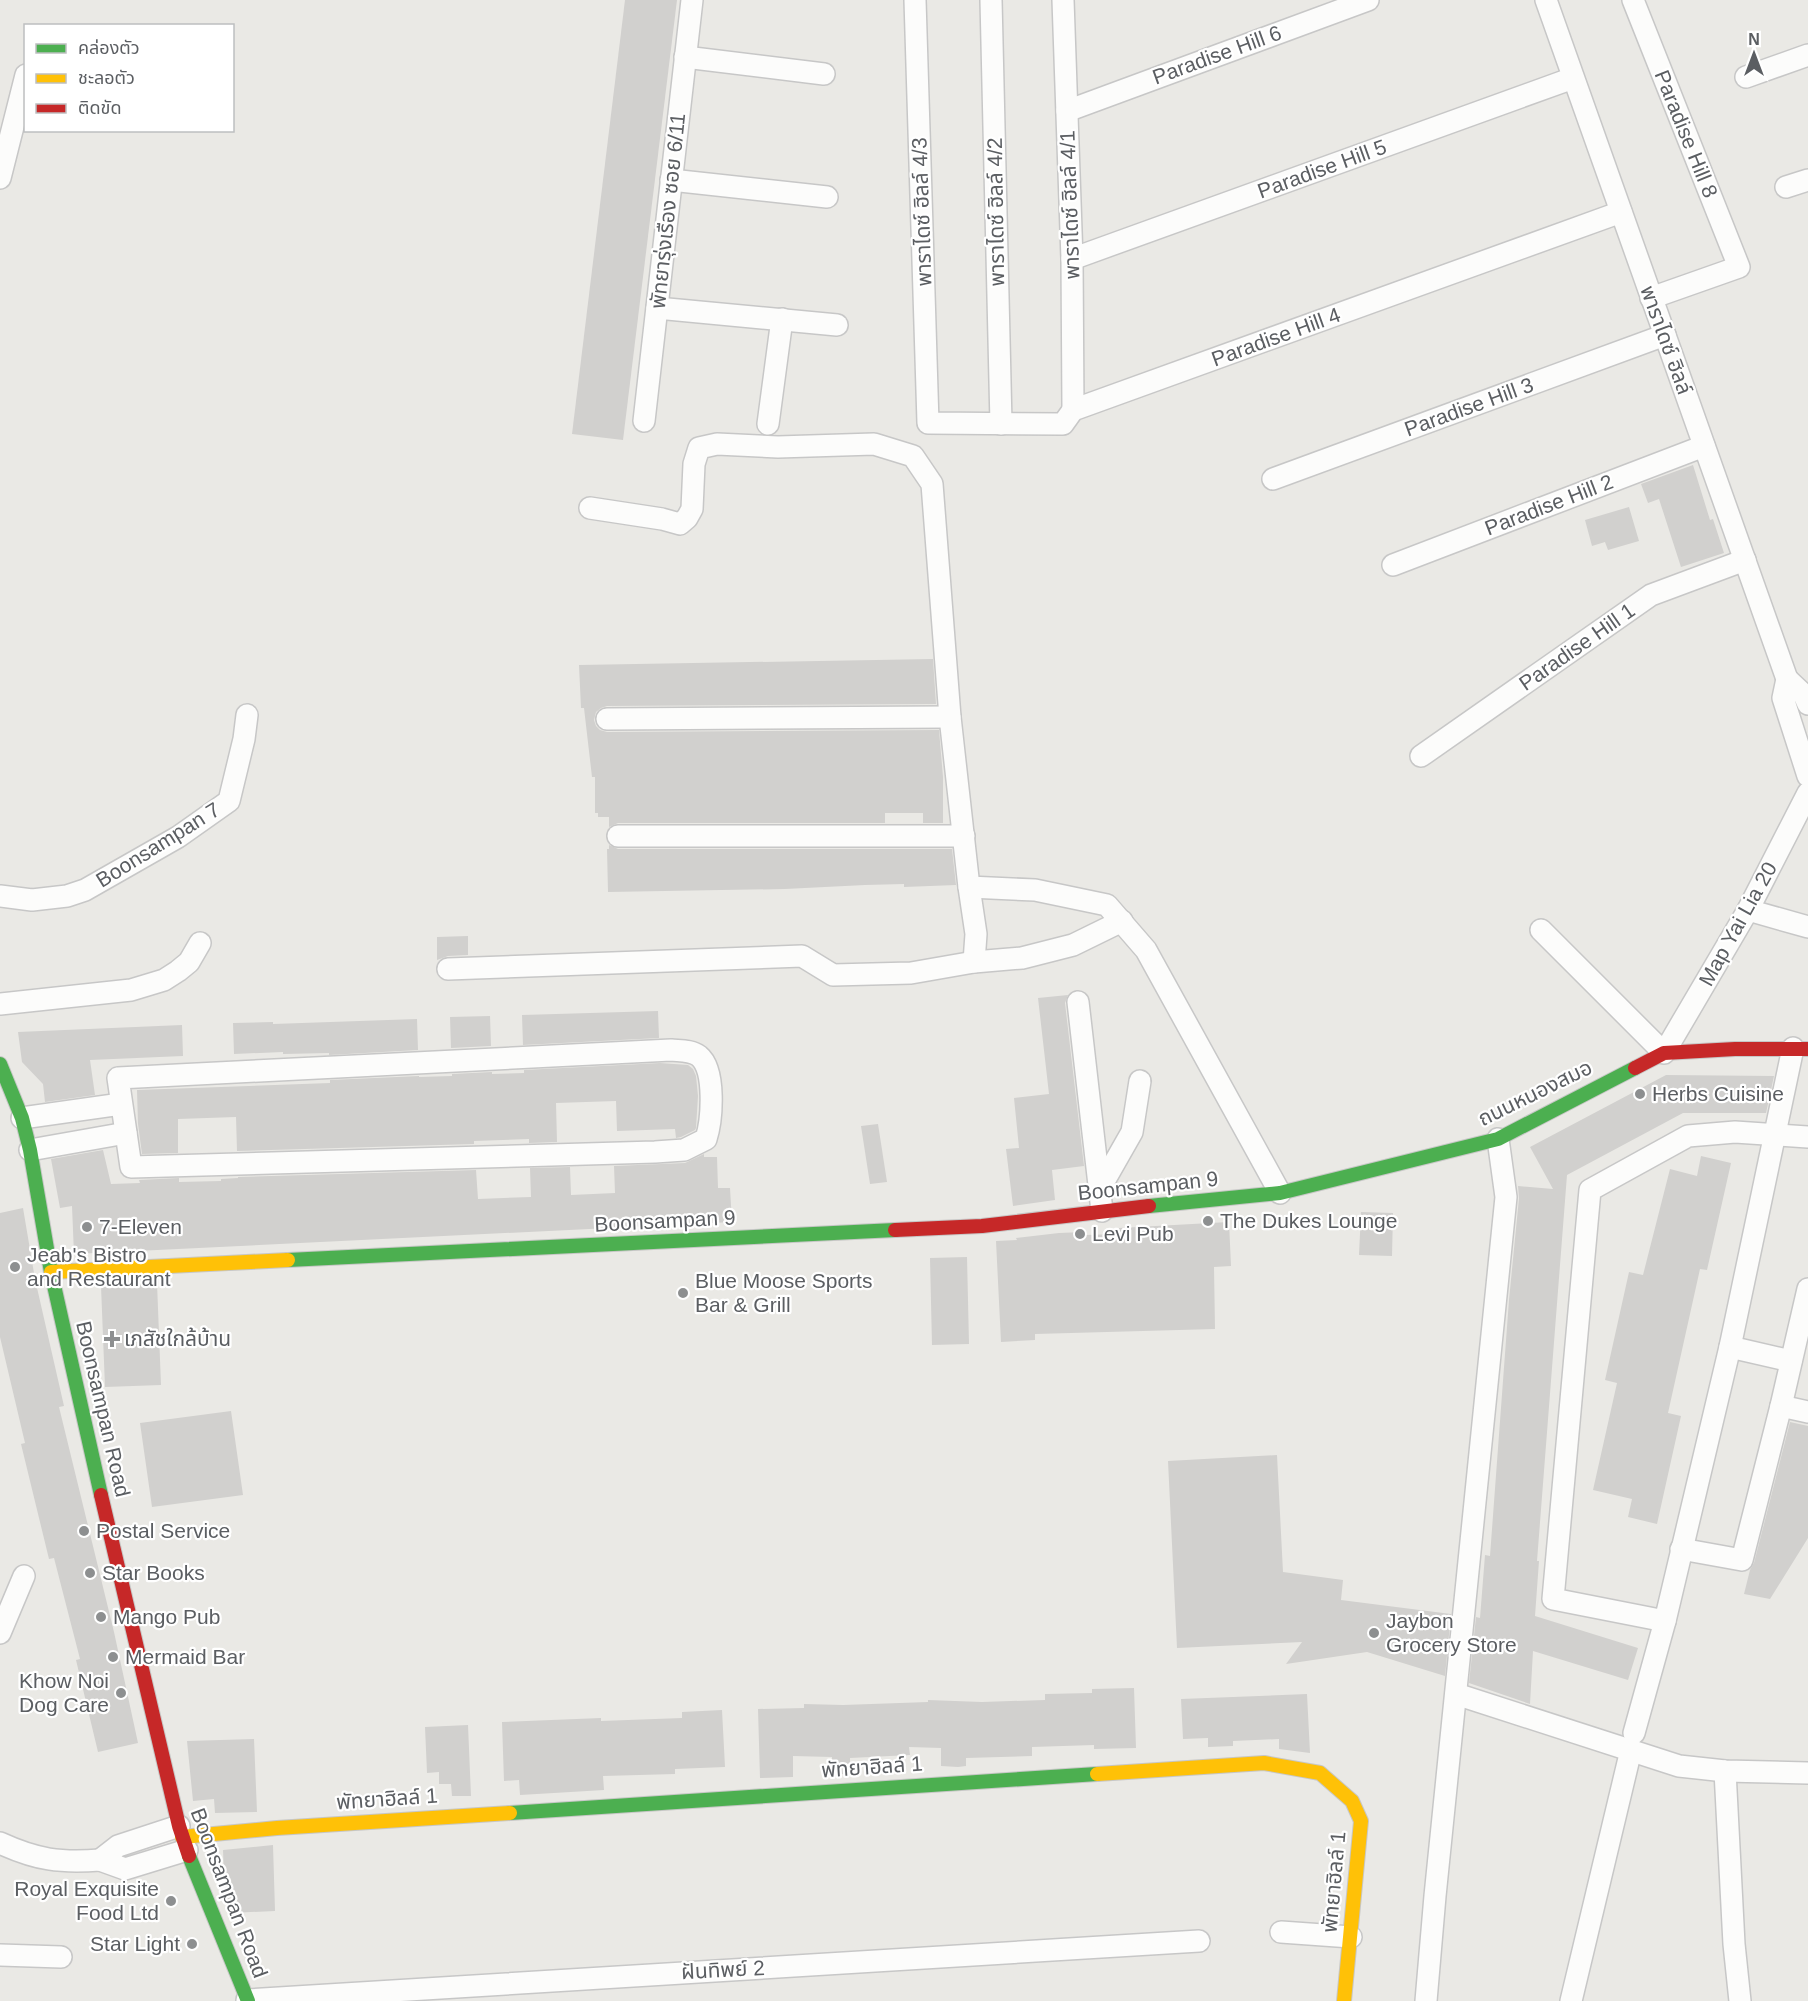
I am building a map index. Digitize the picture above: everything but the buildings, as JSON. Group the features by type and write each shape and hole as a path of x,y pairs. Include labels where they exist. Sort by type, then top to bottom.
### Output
{"street":[{"name":"พัทยารุ่งเรือง ซอย 6/11","path":"644,421 692,0"},
{"name":"พาราไดซ์ ฮิลล์ 4/3","path":"915,0 928,423"},
{"name":"พาราไดซ์ ฮิลล์ 4/2","path":"991,0 1001,424"},
{"name":"พาราไดซ์ ฮิลล์ 4/1","path":"1063,0 1072,259 1073,410"},
{"name":"Paradise Hill 6","path":"1067,111 1368,0"},
{"name":"พาราไดซ์ ฮิลล์","path":"1546,0 1787,679 1804,695 1808,704"},
{"path":"1633,0 1739,267 1651,298"},
{"path":"1746,77 1808,55"},
{"path":"685,57 824,74"},
{"name":"Paradise Hill 5","path":"1072,259 1573,78"},
{"path":"0,178 24,83"},
{"path":"671,180 827,197"},
{"path":"1786,187 1808,180"},
{"name":"Paradise Hill 4","path":"928,423 1063,424 1073,410 1621,212"},
{"path":"657,308 837,325"},
{"path":"768,424 782,319"},
{"name":"Paradise Hill 3","path":"1273,479 1665,335"},
{"path":"590,508 680,524 692,509 694,464 699,448 717,444 777,447 874,444 913,456 932,484 950,717 976,933 974,962"},
{"name":"Paradise Hill 2","path":"1394,565 1704,446"},
{"name":"Paradise Hill 1","path":"1422,756 1651,595 1745,560"},
{"name":"พาราไดซ์ ฮิลล์","path":"1787,679 1783,698 1808,776"},
{"name":"Boonsampan 7","path":"0,896 32,900 67,896 85,890 178,837 229,801 244,739 247,715"},
{"path":"607,718 950,717"},
{"name":"Map Yai Lia 20","path":"1664,1053 1748,910 1808,793"},
{"path":"618,836 964,836"},
{"path":"969,887 1035,890 1107,905 1146,950 1280,1193"},
{"path":"1748,910 1808,927"},
{"path":"448,969 802,956 833,975 911,973 974,962 1022,957 1073,945 1122,921"},
{"path":"1541,930 1664,1053"},
{"path":"0,1004 131,990 164,980 189,962 200,943"},
{"path":"1078,1002 1102,1211"},
{"path":"1571,2001 1730,1347 1775,1134 1800,1049"},
{"name":"ถนนหนองสมอ","path":"1280,1193 1498,1139 1664,1053 1690,1050 1800,1049"},
{"path":"671,1050 692,1052 701,1058 708,1072 711,1107 706,1139 684,1150 655,1152 131,1167 126,1133 118,1078 671,1050"},
{"name":"Boonsampan Road","path":"0,1064 22,1118 30,1150 51,1272 109,1532 183,1838 248,2000"},
{"path":"1099,1190 1132,1132 1140,1082"},
{"path":"22,1118 121,1104"},
{"path":"1665,1621 1553,1599 1590,1190 1688,1136 1735,1132 1808,1137"},
{"path":"30,1150 126,1133"},
{"path":"1426,2001 1506,1197 1498,1139"},
{"name":"Boonsampan 9","path":"51,1272 929,1230 1280,1193"},
{"path":"1681,1549 1742,1560 1808,1289"},
{"path":"1730,1347 1791,1361"},
{"path":"1781,1406 1808,1412"},
{"path":"0,1633 24,1576"},
{"path":"1456,1694 1633,1742 1678,1766 1725,1771 1808,1773"},
{"name":"พัทยาฮิลล์ 1","path":"183,1838 300,1826 1264,1763 1320,1773 1353,1801 1361,1821 1344,2001"},
{"path":"1725,1771 1734,1944 1740,2001"},
{"path":"0,1843 37,1858 66,1861 100,1860 125,1869 183,1838"},
{"path":"1281,1932 1351,1936"},
{"name":"ฝันทิพย์ 2","path":"248,2000 1199,1941"},
{"path":"0,1955 61,1957"}],"traffic: fast":[{"path":"0,1064 22,1118 30,1150 51,1272 101,1495"},
{"path":"1149,1206 1280,1193 1498,1139 1635,1068"},
{"path":"288,1260 895,1230"},
{"path":"510,1813 1097,1774"},
{"path":"189,1856 248,2001"}],"traffic: slow":[{"path":"51,1272 288,1260"},
{"path":"1097,1774 1264,1763 1320,1773 1352,1801 1361,1821 1344,2001"},
{"path":"182,1837 277,1828 510,1813"}],"traffic: jam":[{"path":"1635,1068 1664,1053 1735,1049 1808,1049"},
{"path":"895,1230 982,1226 1149,1206"},
{"path":"101,1495 179,1826 189,1856"}],"place":[{"name":"Herbs Cuisine","path":"1640,1094"},
{"name":"The Dukes Lounge","path":"1208,1221"},
{"name":"7-Eleven","path":"87,1227"},
{"name":"Levi Pub","path":"1080,1234"},
{"name":"Jeab's Bistro and Restaurant","path":"15,1267"},
{"name":"Blue Moose Sports Bar & Grill","path":"683,1293"},
{"name":"เภสัชใกล้บ้าน","path":"112,1339"},
{"name":"Postal Service","path":"84,1531"},
{"name":"Star Books","path":"90,1573"},
{"name":"Mango Pub","path":"101,1617"},
{"name":"Jaybon Grocery Store","path":"1374,1633"},
{"name":"Mermaid Bar","path":"113,1657"},
{"name":"Khow Noi Dog Care","path":"121,1693"},
{"name":"Royal Exquisite Food Ltd","path":"171,1901"},
{"name":"Star Light","path":"192,1944"}]}
